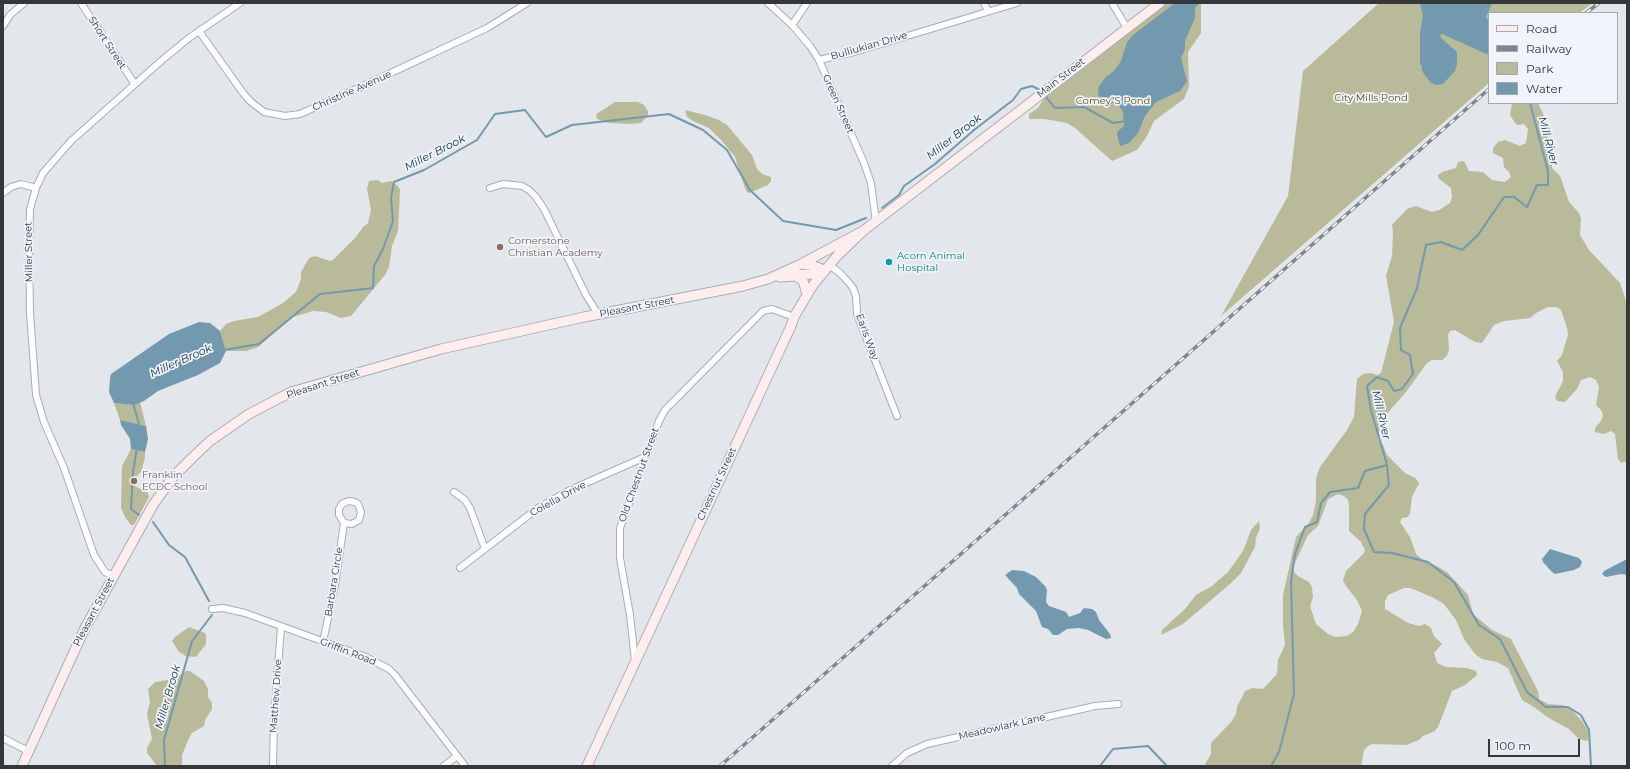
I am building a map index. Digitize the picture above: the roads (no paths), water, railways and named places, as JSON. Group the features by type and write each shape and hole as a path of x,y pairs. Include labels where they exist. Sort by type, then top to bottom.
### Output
{"street":[{"path":"3,26 10,15 24,3"},
{"name":"Short Street","path":"81,3 134,83"},
{"name":"Miller Street","path":"113,576 105,572 94,555 64,468 42,415 36,395 31,338 28,226 30,209 36,188 43,173 57,156 134,83 188,38 240,3"},
{"name":"Christine Avenue","path":"200,31 242,93 264,112 285,116 300,114 363,86 487,28 528,3"},
{"name":"Green Street","path":"768,3 792,25 810,46 819,60 864,163 871,183 876,222"},
{"path":"792,25 807,3"},
{"path":"984,3 988,11"},
{"name":"Bulliukian Drive","path":"819,60 854,52 1017,3"},
{"path":"1112,3 1127,28"},
{"name":"Main Street","path":"876,222 1160,3"},
{"path":"3,193 11,187 21,184 36,188"},
{"path":"490,188 502,184 522,186 536,197 544,209 586,295 598,314"},
{"name":"Chestnut Street","path":"586,766 806,294 824,271 863,231 876,222"},
{"name":"Pleasant Street","path":"22,766 70,657 153,505 173,477 210,441 230,426 268,403 291,392 441,349 598,314 743,286 768,278 800,264 863,231"},
{"path":"800,264 811,265 824,271"},
{"name":"Pleasant Street","path":"768,278 824,271"},
{"name":"Earls Way","path":"824,271 850,284 853,288 856,296 859,317 896,416"},
{"path":"790,275 796,276 802,281 806,294"},
{"name":"Old Chestnut Street","path":"635,663 630,615 620,558 620,528 658,421 665,410 763,311 772,309 794,317"},
{"name":"Colella Drive","path":"460,568 538,508 570,490 644,457"},
{"path":"454,492 465,500 470,508 485,549"},
{"name":"Barbara Circle","path":"323,642 335,585 344,523"},
{"name":"Griffin Road","path":"212,609 223,608 240,612 366,657 389,669 396,675 465,766"},
{"name":"Matthew Drive","path":"273,766 274,720 281,627"},
{"name":"Meadowlark Lane","path":"892,766 907,753 927,744 1095,706 1118,704"},
{"path":"3,738 28,751"},
{"path":"444,766 457,756"}],"water":[{"path":"1175,3 1195,3 1195,18 1185,41 1185,49 1181,58 1187,81 1180,91 1156,102 1145,116 1138,133 1129,143 1120,146 1117,134 1118,131 1124,126 1123,112 1118,104 1108,103 1098,95 1099,86 1106,77 1114,71 1121,61 1127,42 1133,35"},
{"path":"1420,3 1492,3 1486,17 1488,20 1488,55 1442,34 1440,35 1441,38 1457,52 1457,64 1455,71 1443,84 1437,85 1431,83 1422,71 1422,66 1420,64 1420,33 1423,16"},
{"path":"199,322 210,323 220,331 226,351 220,363 198,375 158,391 144,401 134,405 114,403 109,392 111,374 169,334"},
{"path":"120,420 146,426 148,439 145,452 131,449 130,439 121,425"},
{"path":"1550,549 1579,558 1582,562 1580,567 1574,570 1555,574 1543,562 1542,559"},
{"path":"1627,559 1627,575 1621,574 1606,577 1602,574 1604,571"},
{"path":"1012,570 1024,571 1036,577 1047,590 1046,602 1049,606 1066,612 1069,617 1080,613 1084,608 1092,609 1096,612 1099,620 1110,634 1111,638 1106,639 1088,630 1079,628 1067,629 1058,635 1053,635 1048,629 1042,627 1036,611 1019,594 1017,588 1005,575"}],"waterway":[{"name":"Miller Brook","path":"1193,9 1198,3"},
{"name":"Miller Brook","path":"882,208 899,195 904,186 935,164 974,130 1013,100 1021,89 1032,86 1038,89"},
{"name":"Miller Brook","path":"1046,97 1055,108 1084,107 1113,123 1127,121"},
{"name":"Mill River","path":"1530,104 1548,171 1548,185 1537,185 1527,207 1514,197 1504,197 1478,235 1462,250 1441,242 1426,245 1417,288 1400,328 1401,350 1410,355 1413,374 1402,389 1394,391 1388,381 1377,377 1367,386 1371,410 1387,465 1389,485 1365,514 1364,529 1374,552 1392,553 1428,562 1454,582 1479,625 1500,639 1527,692 1546,707 1568,707 1581,715 1589,730 1591,766"},
{"name":"Miller Brook","path":"224,350 259,344 320,294 373,288 374,266 383,249 393,221 391,198 394,182 424,170 477,140 495,114 525,110 546,137 572,125 669,114 703,130 727,150 750,190 783,221 836,230 866,218"},
{"name":"Miller Brook","path":"133,403 139,424"},
{"name":"Miller Brook","path":"137,448 133,472 131,509 139,515"},
{"path":"1271,766 1279,752 1294,694 1291,581 1295,554 1305,527 1317,522 1321,503 1330,492 1358,488 1365,471 1387,465"},
{"name":"Miller Brook","path":"153,522 169,545 185,557 209,601"},
{"name":"Miller Brook","path":"165,766 164,740 192,641 212,615"},
{"path":"1100,766 1113,749 1148,746 1167,766"}],"railway":[{"path":"1587,12 1599,3"},
{"path":"720,766 1488,90"}],"place":[{"name":"Cornerstone Christian Academy","path":"500,247"},
{"name":"Acorn Animal Hospital","path":"889,262"},
{"name":"Franklin ECDC School","path":"134,481"}],"park label":[{"name":"City Mills Pond","path":"1371,98"},
{"name":"Comey\"S Pond","path":"1113,101"}]}
